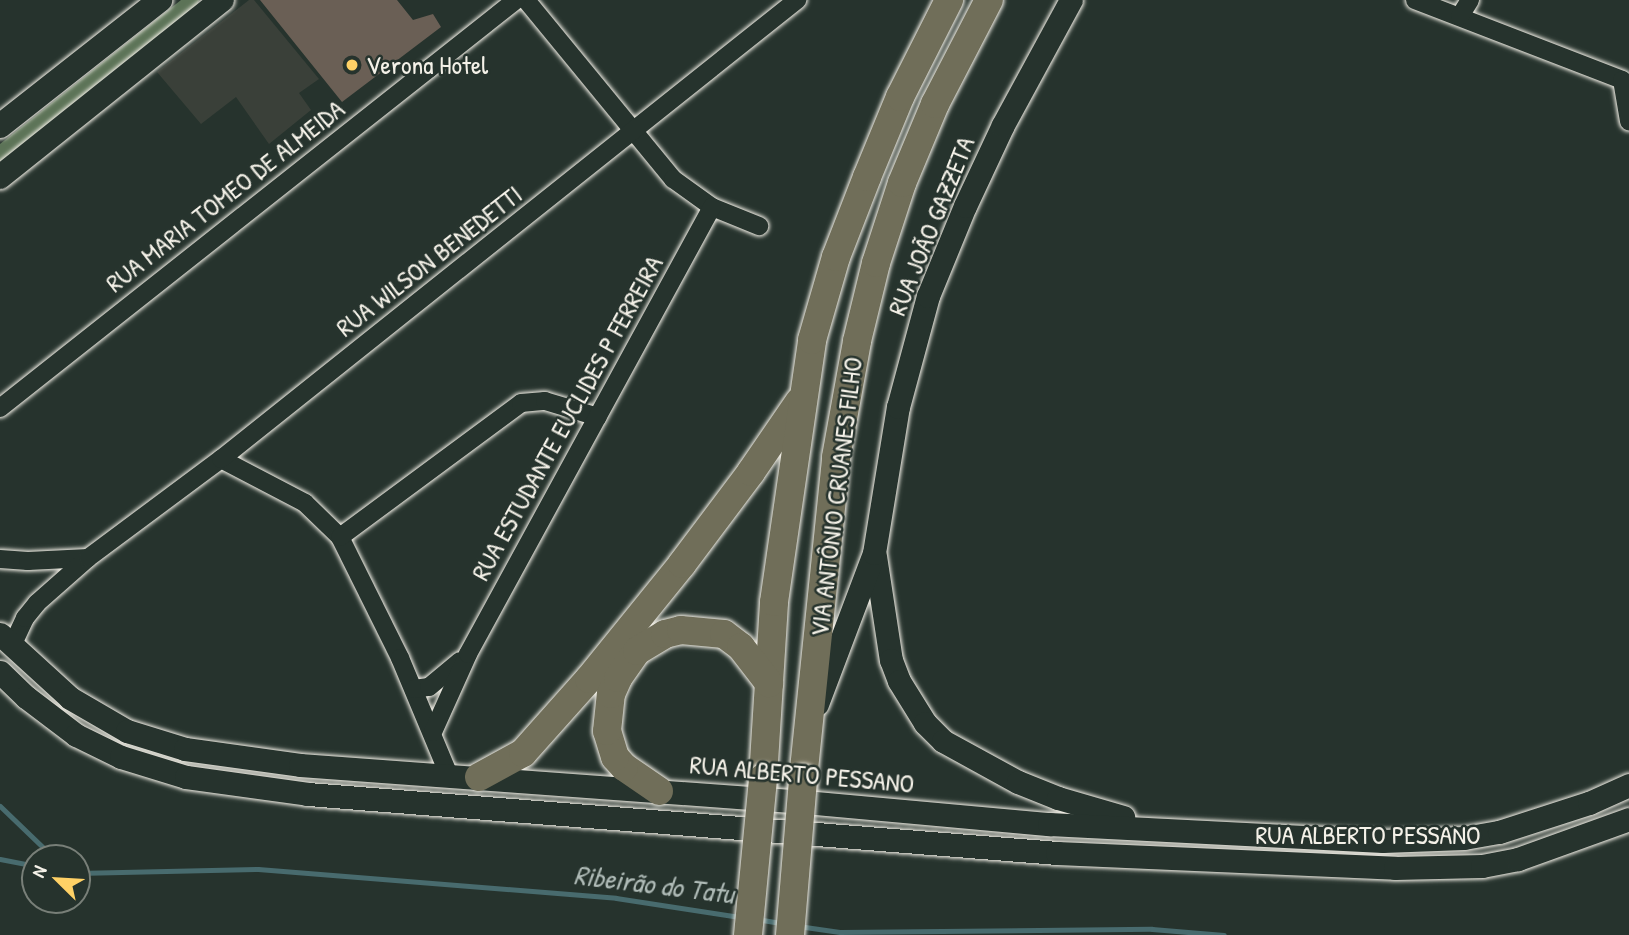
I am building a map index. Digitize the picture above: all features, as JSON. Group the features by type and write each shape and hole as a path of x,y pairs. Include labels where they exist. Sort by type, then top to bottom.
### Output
{"main road":[{"path":"0,126 160,0"},
{"path":"0,177 222,0"},
{"name":"VIA ANTÔNIO CRUANES FILHO","path":"748,935 763,779 774,602 812,340 836,257 900,97 949,0"},
{"name":"VIA ANTÔNIO CRUANES FILHO","path":"790,935 836,457 857,341 873,276 902,183 934,104 989,0"},
{"path":"478,777 523,753 589,679 682,564 751,472 802,396"},
{"path":"659,791 624,767 615,757 607,732 611,694 625,665 638,651 665,634 681,630 723,634 741,647 769,683"}],"street":[{"name":"RUA MARIA TOMEO DE ALMEIDA","path":"0,408 516,0"},
{"path":"526,0 633,134 673,179 712,207 759,226"},
{"name":"RUA WILSON BENEDETTI","path":"6,640 37,603 88,558 220,458 633,134 797,0"},
{"name":"RUA JOÃO GAZZETA","path":"808,727 874,553 898,407 928,296 965,206 1003,125 1070,0"},
{"path":"1415,0 1465,8 1625,73 1629,121"},
{"name":"RUA ESTUDANTE EUCLIDES P FERREIRA","path":"433,732 468,654 712,207"},
{"path":"340,537 521,403 545,401 598,417"},
{"path":"220,458 305,503 340,537 414,689 449,775"},
{"path":"874,553 883,618 898,681 925,723 943,741 1006,776 1058,798 1171,829"},
{"path":"0,559 28,561 88,558"},
{"name":"RUA ALBERTO PESSANO","path":"6,640 47,680 90,713 127,731 161,743 261,761 1049,824 1383,841 1464,838 1533,822 1589,803 1629,785"},
{"name":"RUA ESTUDANTE EUCLIDES P FERREIRA","path":"414,689 429,687 468,654"},
{"name":"RUA ALBERTO PESSANO","path":"0,672 68,729 121,757 186,777 308,794 1057,853 1395,868 1482,866 1518,859 1629,820"}],"shaded area":[{"path":"249,0 254,0 319,79 299,93 311,110 269,144 236,97 201,124 157,72"}],"green space":[{"path":"181,0 199,0 197,5 0,164 0,144"}],"building":[{"name":"Verona Hotel","path":"260,0 397,0 413,20 433,14 441,27 342,102"}],"waterway":[{"path":"0,806 39,844"},
{"name":"Ribeirão do Tatu","path":"0,859 21,863"},
{"name":"Ribeirão do Tatu","path":"91,873 258,869 616,898 740,917"},
{"name":"Ribeirão do Tatu","path":"756,919 781,923"},
{"name":"Ribeirão do Tatu","path":"798,926 840,932 1152,929 1224,935"}],"place":[{"name":"Verona Hotel","path":"352,65"}]}
